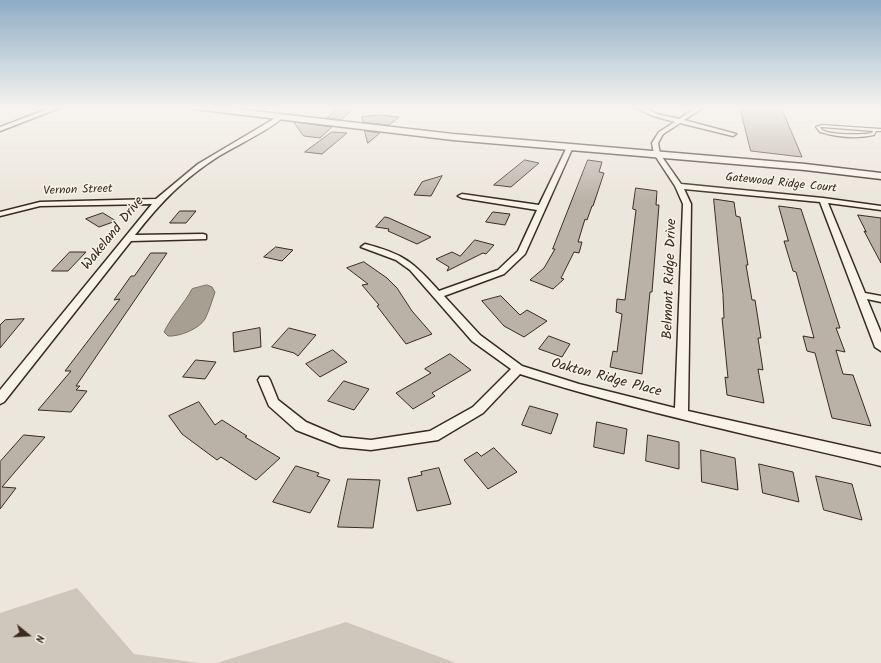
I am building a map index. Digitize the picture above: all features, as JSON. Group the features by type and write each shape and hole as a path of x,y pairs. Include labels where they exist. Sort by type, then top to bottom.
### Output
{"street":[{"name":"Wakeland Drive","path":"0,400 158,201 174,184 199,165 246,138"},
{"path":"464,138 805,166 881,176"},
{"path":"657,154 655,143 659,138"},
{"path":"437,295 480,281 501,272 507,268 522,252 570,147"},
{"name":"Belmont Ridge Drive","path":"657,154 679,186 687,204 680,414"},
{"name":"Gatewood Ridge Court","path":"679,186 823,200 881,208"},
{"path":"462,196 542,208"},
{"path":"823,200 881,347"},
{"name":"Vernon Street","path":"0,214 40,204 158,201"},
{"path":"129,238 203,237"},
{"name":"Oakton Ridge Place","path":"365,247 398,258 413,268 476,338 518,369 578,388 680,414 881,460"},
{"path":"860,295 881,299"},
{"path":"264,380 273,403 301,426 340,442 371,445 433,436 478,410 518,369"}],"shaded area":[{"path":"207,285 212,287 215,292 205,319 202,323 188,332 168,336 164,332 192,289"},
{"path":"77,588 134,654 199,663 0,663 0,613"},
{"path":"346,622 456,663 217,663"}],"building":[{"path":"324,138 341,138 322,154 305,152"},
{"path":"367,138 374,138 368,143"},
{"path":"748,138 794,138 802,157 751,151"},
{"path":"525,160 539,163 511,187 494,185"},
{"path":"588,160 602,162 599,172 604,173 593,206 587,220 585,219 578,242 582,242 579,253 574,252 561,278 564,279 553,289 530,280 544,268 555,249 553,249"},
{"path":"442,176 431,196 414,195 422,182"},
{"path":"636,188 657,191 656,205 659,205 652,292 650,292 642,374 610,367 613,351 617,352 622,314 616,312 617,299 625,300 636,210 633,209"},
{"path":"714,199 734,202 736,216 740,217 752,300 755,300 761,338 758,338 763,370 758,369 764,403 727,395 725,377 728,378 722,318 724,318 723,295"},
{"path":"779,206 801,209 840,328 836,328 845,352 836,350 843,374 853,375 871,426 832,418 815,353 807,351 803,336 814,338 796,272 793,271 784,241 788,241"},
{"path":"180,211 196,211 186,223 170,223"},
{"path":"493,212 510,214 505,225 486,222"},
{"path":"103,213 116,221 99,227 86,219"},
{"path":"858,215 881,218 881,263 864,231 866,232"},
{"path":"385,217 431,237 417,244 388,231 389,229 376,227"},
{"path":"475,240 494,245 486,254 483,253 447,271 449,267 436,259 452,252 460,256"},
{"path":"276,247 293,250 282,261 264,257"},
{"path":"70,252 86,252 68,271 52,271"},
{"path":"151,253 167,253 76,386 80,386 76,390 87,391 71,412 38,410 71,371 65,371 120,299 114,300 131,276 134,276"},
{"path":"364,262 387,278 397,288 412,311 432,334 406,344 377,306 379,305 362,285 368,284 347,268"},
{"path":"501,296 520,315 527,310 547,321 524,337 504,326 482,301"},
{"path":"24,319 0,348 0,325 5,320"},
{"path":"260,328 261,347 234,352 233,333"},
{"path":"289,328 316,335 298,356 294,353 272,347"},
{"path":"549,336 570,344 562,357 539,349"},
{"path":"333,350 347,362 320,377 306,364"},
{"path":"450,354 471,370 432,393 435,396 413,409 396,393 431,373 425,369"},
{"path":"196,360 216,362 205,379 183,377"},
{"path":"344,381 369,389 354,410 328,401"},
{"path":"199,402 215,425 222,420 247,436 245,437 280,458 256,480 221,457 217,460 182,434 169,416"},
{"path":"530,406 558,414 551,434 522,425"},
{"path":"597,422 627,429 624,454 594,447"},
{"path":"24,435 45,437 2,487 16,488 0,509 0,462"},
{"path":"648,435 679,442 679,469 646,461"},
{"path":"494,448 517,472 488,489 464,460 477,452 481,456"},
{"path":"701,450 735,458 738,490 702,482"},
{"path":"759,464 793,472 799,502 763,493"},
{"path":"296,466 319,473 317,476 330,480 310,513 273,502"},
{"path":"439,468 451,504 417,511 408,478 422,475 421,472"},
{"path":"816,476 852,484 862,520 824,510"},
{"path":"348,479 380,480 373,528 338,527"}]}
